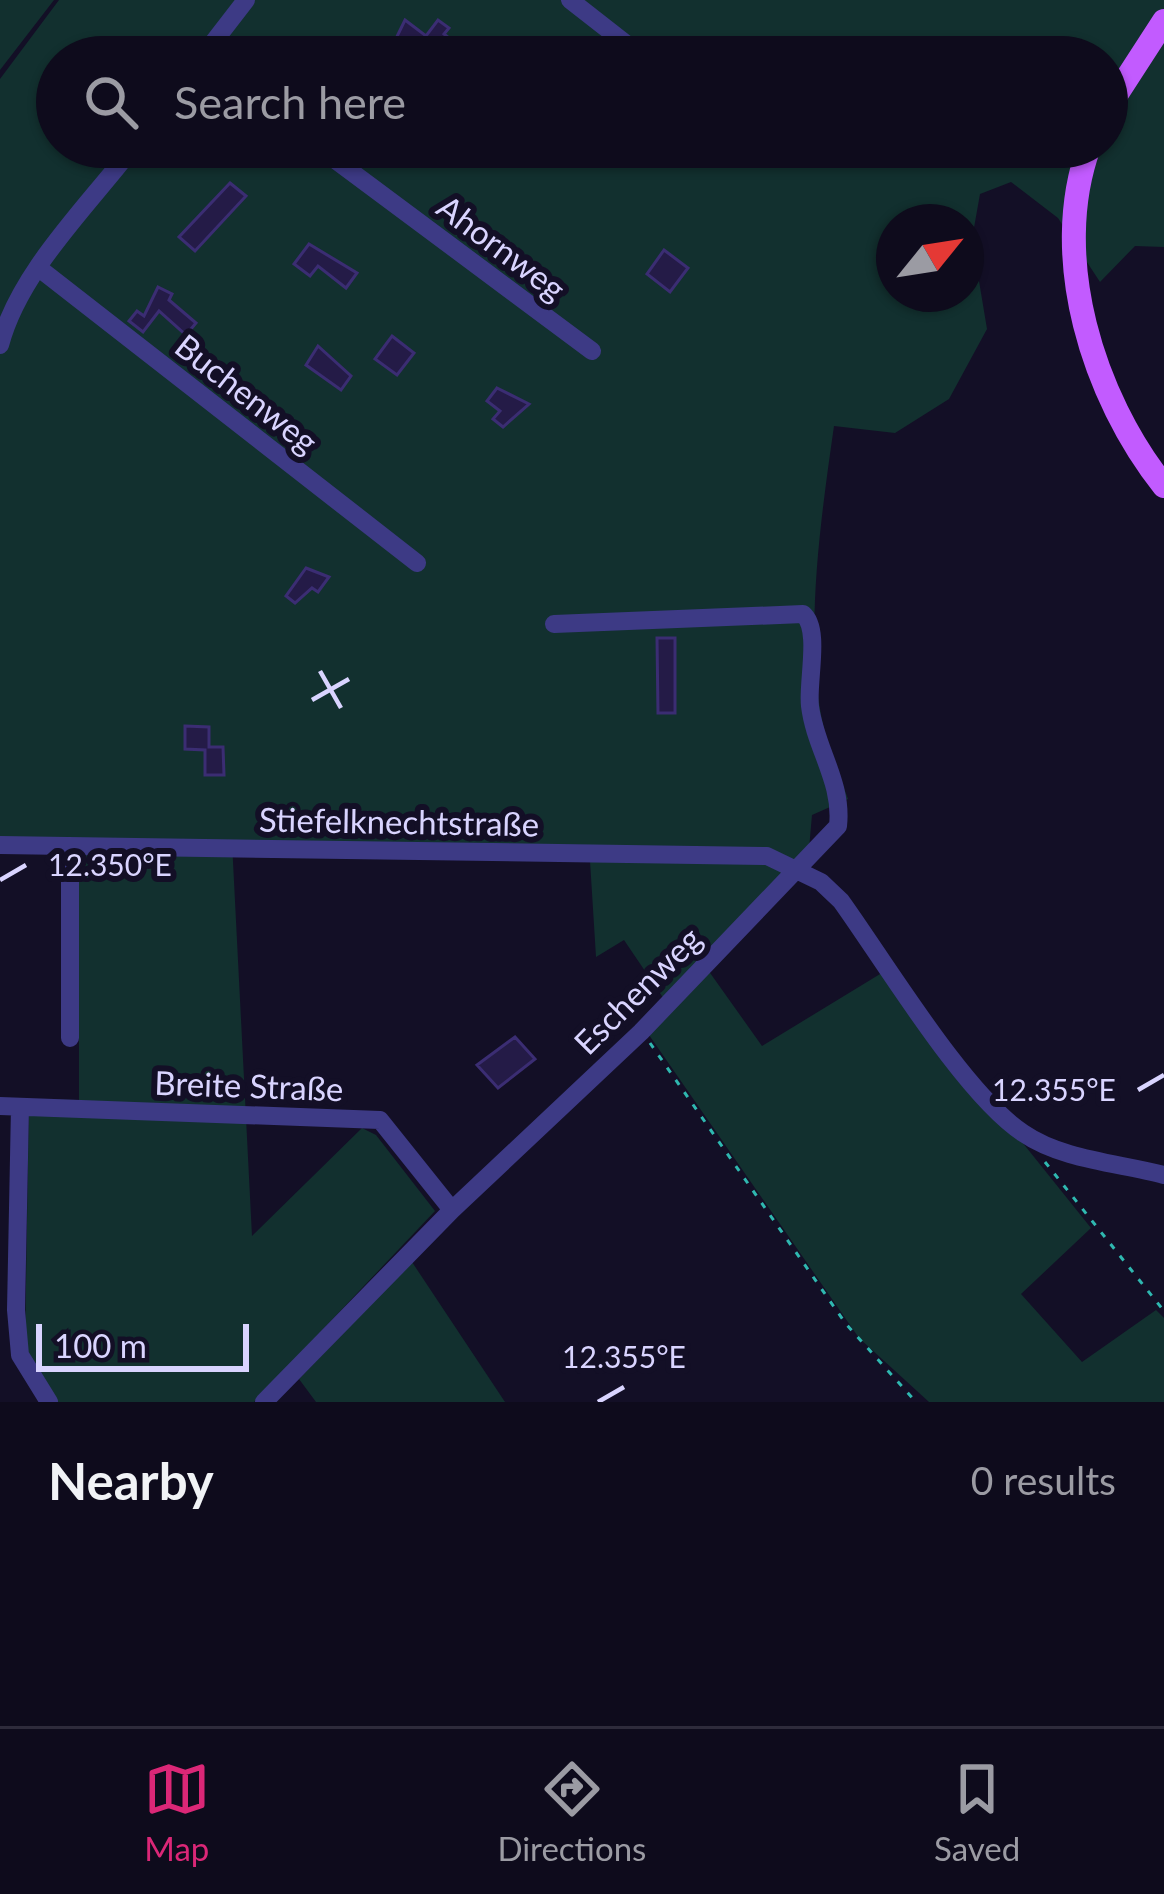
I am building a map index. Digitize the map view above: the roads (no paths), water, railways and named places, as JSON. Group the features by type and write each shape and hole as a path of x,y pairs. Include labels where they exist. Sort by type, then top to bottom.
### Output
{"main road":[{"path":"1128,77 1164,21"},
{"path":"1081,168 1072,255 1075,278 1113,404 1132,444 1164,486"}],"street":[{"path":"218,36 246,0"},
{"path":"570,0 616,36"},
{"path":"0,345 12,312 40,269 117,168"},
{"name":"Ahornweg","path":"346,168 592,351"},
{"name":"Buchenweg","path":"40,269 417,563"},
{"name":"Eschenweg","path":"264,1402 452,1210 641,1033 838,826 840,811 811,715 810,619 803,614 656,616 554,624"},
{"name":"Stiefelknechtstraße","path":"0,845 766,856 795,866"},
{"path":"70,846 70,1038"},
{"path":"795,866 841,901 976,1088 1024,1134 1070,1152 1164,1174"},
{"path":"10,1107 20,1354 49,1402"},
{"name":"Breite Straße","path":"10,1107 380,1120 452,1210"}]}
